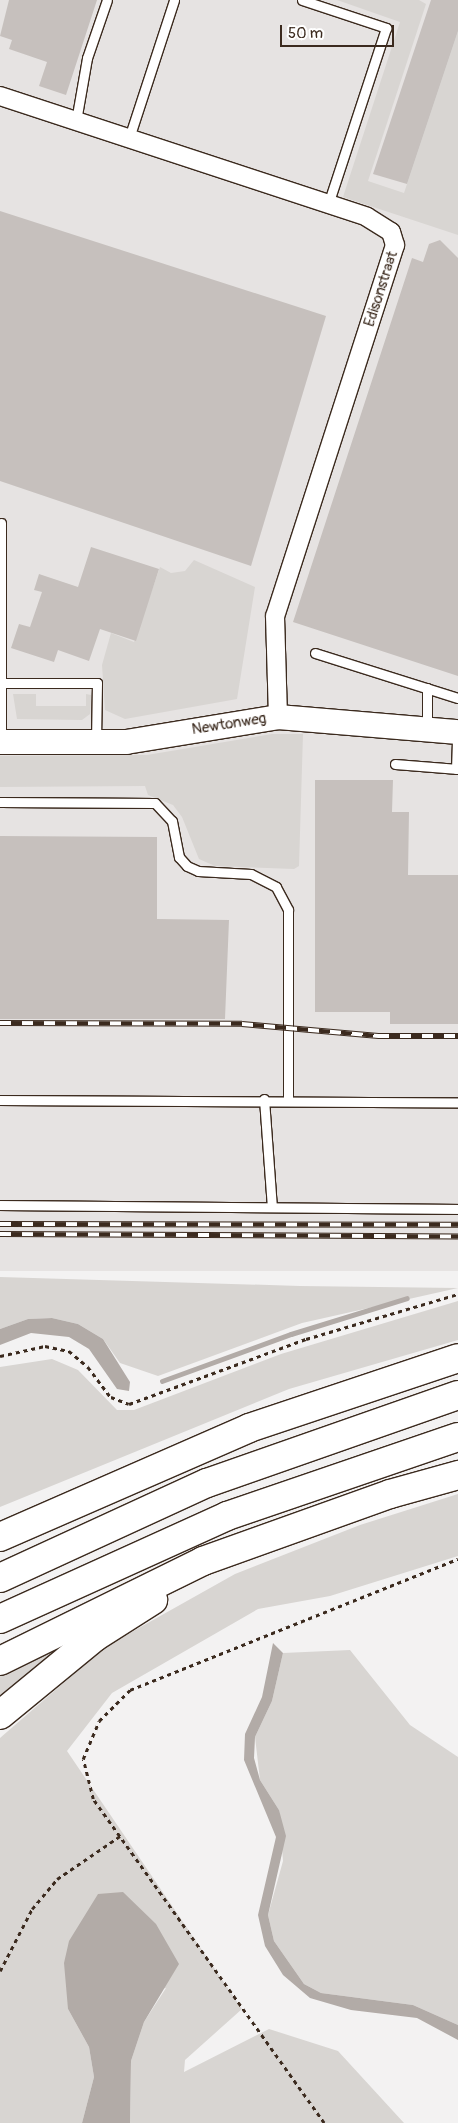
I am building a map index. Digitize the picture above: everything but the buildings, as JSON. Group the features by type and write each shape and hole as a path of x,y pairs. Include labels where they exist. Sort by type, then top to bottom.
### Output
{"highway":[{"path":"0,1537 60,1508 249,1428 458,1358"},
{"path":"0,1578 206,1483 458,1395"},
{"path":"0,1619 227,1516 458,1437"},
{"path":"0,1660 154,1581 268,1538 458,1475"},
{"path":"0,1526 60,1508"},
{"path":"0,1715 95,1637 137,1608 268,1538"}],"street":[{"name":"Edisonstraat","path":"0,96 328,204 391,232 395,245 275,616 278,717"},
{"name":"Newtonweg","path":"0,742 126,742 278,717 458,732"}],"lane":[{"path":"76,121 87,58 107,0"},
{"path":"129,138 174,0"},
{"path":"302,0 386,28 328,204"},
{"path":"0,742 1,523"},
{"path":"315,652 458,698"},
{"path":"0,683 97,683 96,742"},
{"path":"426,688 426,729"},
{"path":"395,764 457,769 458,732"},
{"path":"0,802 155,803 172,822 179,857 187,866 198,871 251,874 276,887 288,910 288,1099"},
{"path":"264,1099 272,1207"},
{"path":"0,1100 288,1099 458,1102"},
{"path":"0,1205 458,1209"}],"path":[{"path":"0,1356 45,1346 69,1351 88,1367 111,1397 129,1404 306,1339 458,1294"},
{"path":"324,2123 93,1799 83,1759 99,1721 130,1690 458,1559"},
{"path":"0,1971 32,1909 58,1879 120,1836"}],"shaded area":[{"path":"0,0 458,0 458,1271 0,1271"},
{"path":"337,0 419,0 426,4 368,181 404,193 458,31 458,235 343,197 400,22"},
{"path":"194,560 255,587 237,699 125,719 105,710 102,665 111,633 134,642 160,567 171,573 185,571"},
{"path":"13,694 36,694 36,706 86,706 86,694 91,695 90,714 82,720 17,719"},
{"path":"272,734 303,734 299,866 294,869 215,866 199,859 182,817 173,805 148,795 145,786 0,787 0,756 147,755"},
{"path":"0,1277 300,1286 458,1288 302,1323 158,1376 120,1363 103,1339 78,1324 52,1318 28,1319 0,1329"},
{"path":"458,1301 458,1340 289,1389 0,1507 0,1367 52,1359 78,1370 117,1410 134,1410 281,1354"},
{"path":"52,1318 78,1324 103,1339 130,1382 129,1391 117,1389 89,1349 69,1337 31,1333 0,1345 0,1329 28,1319"},
{"path":"458,1494 458,1556 330,1596 258,1609 112,1693 67,1751 242,2009 185,2060 184,2072 269,2029 338,2051 404,2123 130,2123 131,2061 144,2022 166,1988 68,2009 89,2047 94,2077 82,2123 0,2123 0,1738 105,1647 235,1574 360,1525"},
{"path":"92,1627 0,1708 0,1675"},
{"path":"273,1643 283,1653 272,1701 255,1737 254,1758 260,1780 279,1810 286,1836 268,1915 274,1941 304,1984 321,1993 413,2005 458,2025 458,2040 417,2018 351,2010 310,1998 283,1975 265,1946 258,1915 276,1837 244,1760 245,1734 262,1697"},
{"path":"350,1650 410,1725 458,1757 458,2025 413,2005 321,1993 304,1984 274,1941 268,1915 283,1861 279,1810 260,1780 255,1737 272,1701 283,1653"},
{"path":"123,1892 156,1924 179,1964 144,2022 131,2061 130,2123 82,2123 94,2077 89,2047 68,2009 64,1963 69,1941 98,1894"}],"waterway":[{"path":"162,1381 291,1334 407,1298"}],"railway":[{"path":"0,1023 242,1024 378,1036 458,1036"},
{"path":"0,1224 458,1225"},
{"path":"0,1234 458,1236"}]}
